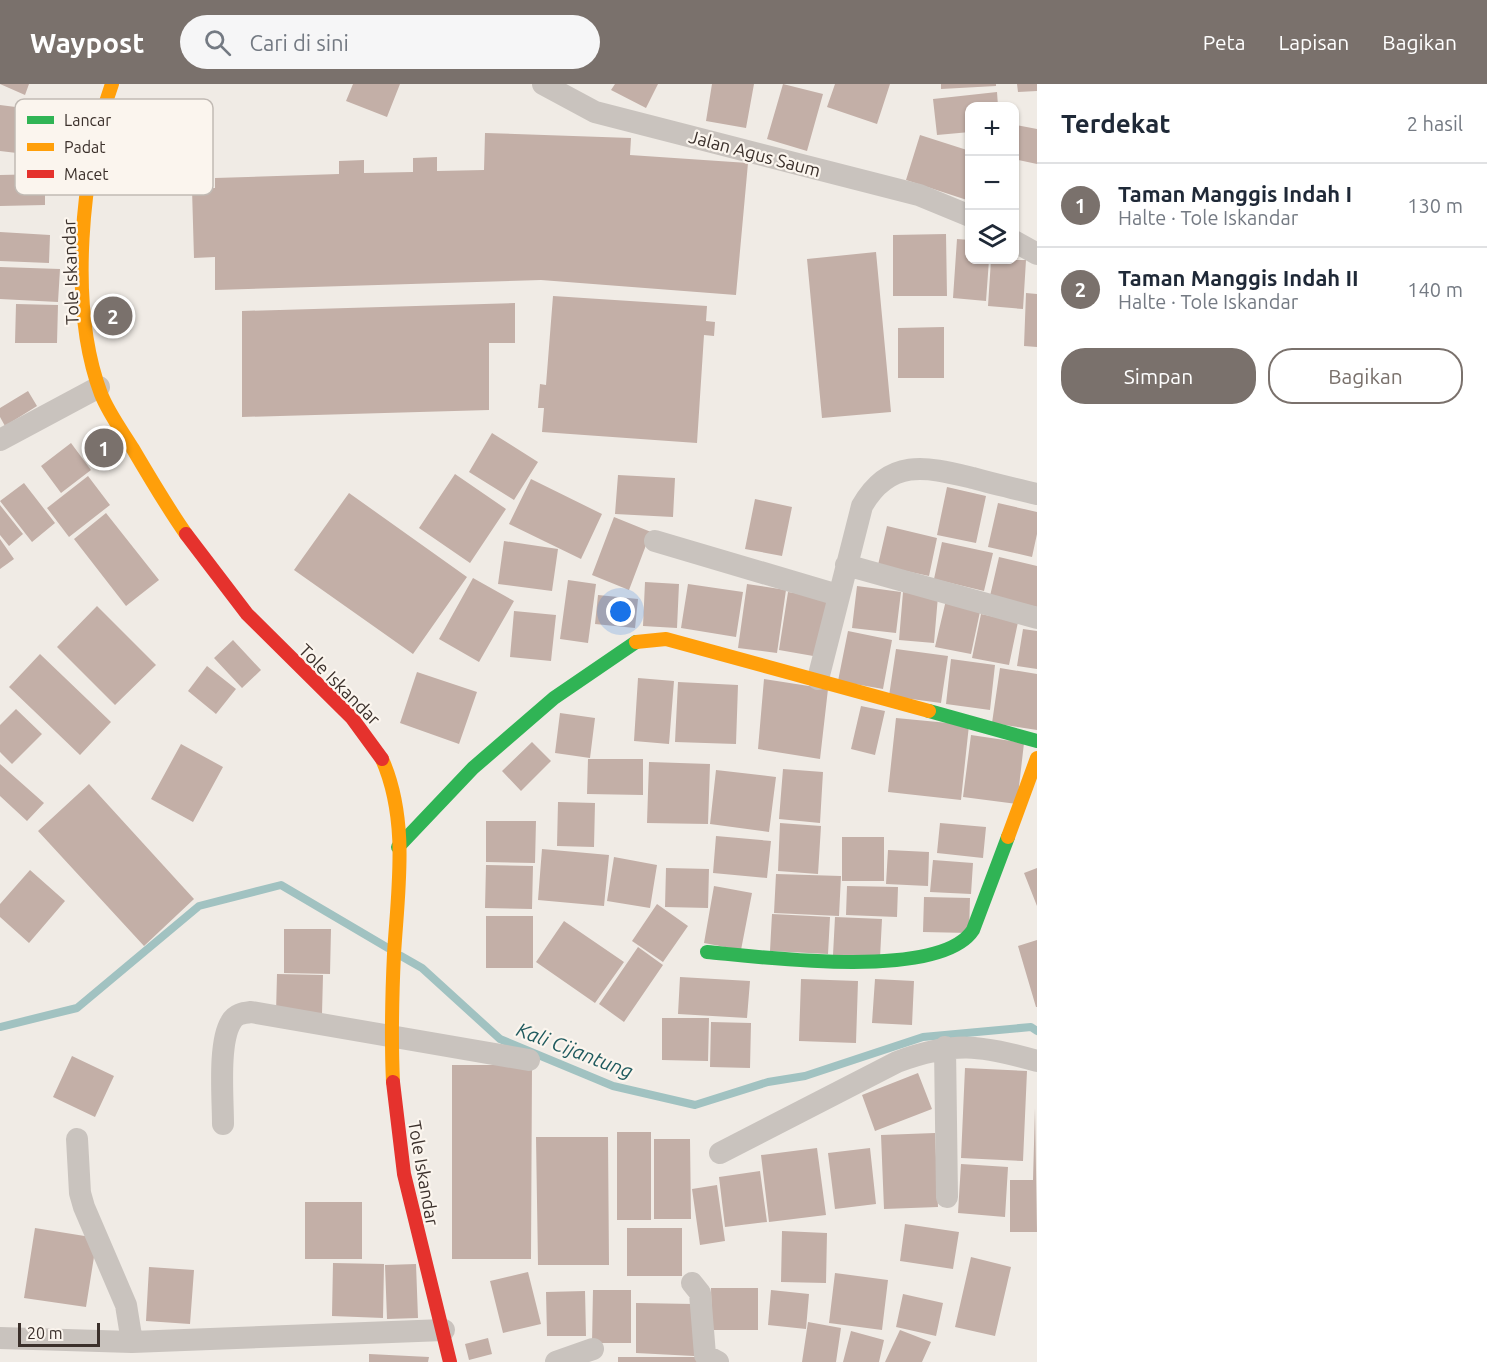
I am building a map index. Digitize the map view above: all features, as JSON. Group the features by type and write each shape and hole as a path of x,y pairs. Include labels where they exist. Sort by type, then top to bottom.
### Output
{"main road":[{"name":"Tole Iskandar","path":"107,99 112,84"},
{"name":"Tole Iskandar","path":"87,195 84,240 88,320 99,387 139,460 186,533 240,607 353,720 374,745 383,760 393,790 398,847 392,1001 395,1109 403,1174 412,1218 444,1329 450,1362"},
{"path":"398,847 472,768 520,725 630,644 640,640 666,639 1037,741"},
{"path":"707,952 846,963 928,955 963,942 978,923 1037,758"}],"street":[{"name":"Jalan Agus Saum","path":"543,84 595,112 919,195 965,214"},
{"path":"1019,244 1037,254"},
{"path":"0,440 99,387"},
{"path":"818,679 862,506 872,489 894,475 927,467 1037,494"},
{"path":"655,541 838,595"},
{"path":"846,564 1037,618"},
{"path":"223,1124 225,1036 231,1020 238,1014 251,1012 529,1060"},
{"path":"945,1047 947,1197"},
{"path":"720,1153 897,1062 945,1047 996,1050 1037,1060"},
{"path":"77,1139 80,1193 126,1305 132,1342"},
{"path":"692,1283 700,1293 705,1355 718,1362"},
{"path":"0,1338 98,1352 132,1342 444,1329"},
{"path":"556,1362 593,1349"}],"building":[{"path":"0,84 29,84 25,95"},
{"path":"353,84 400,84 387,117 346,101"},
{"path":"615,84 658,84 646,108 611,90"},
{"path":"712,84 754,84 746,128 706,121"},
{"path":"783,84 823,94 807,151 767,139"},
{"path":"835,84 890,84 877,124 827,107"},
{"path":"941,84 996,84 996,86 941,89"},
{"path":"1017,84 1037,84 1037,91 1018,92"},
{"path":"997,92 998,102 965,102 965,132 937,135 933,99"},
{"path":"0,105 15,107 15,153 0,151"},
{"path":"1019,126 1037,129 1037,164 1019,160"},
{"path":"485,133 631,138 630,155 748,163 736,295 541,280 215,290 215,257 194,258 192,195 213,195 215,178 339,174 339,161 364,160 364,173 413,172 413,158 437,157 437,171 484,170"},
{"path":"920,135 965,149 965,199 906,180"},
{"path":"0,175 15,175 15,195 45,195 45,205 0,206"},
{"path":"0,232 50,235 49,263 0,261"},
{"path":"946,234 947,296 893,296 893,235"},
{"path":"957,239 965,240 965,264 989,264 986,301 953,298"},
{"path":"876,252 891,412 822,418 807,259"},
{"path":"1019,260 1026,260 1023,309 988,306 991,264 1019,264"},
{"path":"0,267 60,269 58,302 0,299"},
{"path":"1026,293 1037,294 1037,347 1024,346"},
{"path":"553,296 707,306 706,321 715,322 714,336 704,335 697,443 542,432 544,408 538,408 540,384 546,385"},
{"path":"515,303 515,343 489,343 489,410 242,417 242,311"},
{"path":"16,304 58,305 57,343 15,343"},
{"path":"944,327 944,378 898,378 898,328"},
{"path":"28,391 37,406 5,426 0,417 0,408"},
{"path":"492,433 538,462 514,500 469,472"},
{"path":"71,443 91,470 61,493 41,466"},
{"path":"455,474 506,509 470,563 419,528"},
{"path":"618,475 675,478 673,517 615,514"},
{"path":"88,476 110,505 69,537 47,508"},
{"path":"531,479 602,514 581,559 509,524"},
{"path":"24,483 55,523 32,542 0,501"},
{"path":"947,487 986,496 976,543 937,535"},
{"path":"349,493 467,577 413,654 294,570"},
{"path":"755,499 792,507 782,556 745,549"},
{"path":"998,503 1037,512 1037,534 1032,557 988,547"},
{"path":"0,505 23,534 9,546 0,535"},
{"path":"106,513 159,580 126,606 74,539"},
{"path":"614,517 651,532 629,590 592,575"},
{"path":"887,526 937,538 929,576 878,565"},
{"path":"0,539 14,559 0,569"},
{"path":"504,541 558,549 552,591 498,584"},
{"path":"942,542 993,553 984,591 934,579"},
{"path":"999,557 1037,566 1037,607 990,596"},
{"path":"473,578 514,601 479,662 439,639"},
{"path":"568,580 596,584 588,643 560,639"},
{"path":"645,582 679,584 677,628 643,626"},
{"path":"688,584 743,592 736,637 681,628"},
{"path":"747,584 786,590 777,653 738,648"},
{"path":"857,586 901,592 896,633 852,628"},
{"path":"788,592 828,598 819,657 779,650"},
{"path":"903,592 938,596 934,643 899,640"},
{"path":"598,595 638,599 635,628 595,624"},
{"path":"946,600 981,607 971,654 935,647"},
{"path":"97,606 156,665 115,705 57,647"},
{"path":"514,611 556,615 551,661 510,657"},
{"path":"981,614 1018,622 1009,665 972,658"},
{"path":"1023,629 1037,631 1037,669 1017,666"},
{"path":"848,631 892,640 883,689 838,681"},
{"path":"233,640 261,670 242,688 214,658"},
{"path":"896,649 948,656 941,703 889,696"},
{"path":"40,654 111,722 80,755 9,687"},
{"path":"951,659 995,665 990,710 946,704"},
{"path":"207,666 236,689 216,714 188,691"},
{"path":"1000,668 1037,674 1037,730 992,723"},
{"path":"417,672 477,692 459,744 400,723"},
{"path":"638,678 674,681 669,744 634,741"},
{"path":"764,679 828,689 820,759 758,749"},
{"path":"678,682 738,685 736,744 675,742"},
{"path":"861,706 885,711 875,755 851,749"},
{"path":"16,709 42,734 12,764 0,752 0,725"},
{"path":"560,713 595,718 590,758 555,753"},
{"path":"896,718 969,725 961,800 888,792"},
{"path":"971,735 1024,743 1017,804 963,797"},
{"path":"532,742 551,761 521,791 502,771"},
{"path":"181,744 223,767 193,822 151,799"},
{"path":"588,759 643,759 643,795 587,794"},
{"path":"649,762 710,764 708,824 647,823"},
{"path":"0,764 44,803 27,821 0,796"},
{"path":"783,769 823,772 820,823 779,819"},
{"path":"716,770 776,777 769,832 710,824"},
{"path":"89,784 194,899 144,946 38,831"},
{"path":"558,802 595,803 594,847 557,846"},
{"path":"486,821 536,821 535,863 486,862"},
{"path":"780,823 821,826 818,874 778,871"},
{"path":"940,823 986,827 983,858 937,853"},
{"path":"716,836 771,841 767,878 713,873"},
{"path":"842,837 884,837 884,881 842,881"},
{"path":"542,849 609,855 604,906 538,900"},
{"path":"888,850 929,852 928,886 886,884"},
{"path":"614,857 657,865 650,908 607,901"},
{"path":"933,860 973,863 971,894 930,892"},
{"path":"486,865 533,866 532,909 485,908"},
{"path":"666,868 709,869 708,908 665,907"},
{"path":"1037,868 1037,906 1024,873"},
{"path":"30,870 65,901 29,943 0,917 0,904"},
{"path":"776,874 841,876 839,916 774,913"},
{"path":"714,886 752,893 741,950 704,943"},
{"path":"847,886 898,887 897,917 846,915"},
{"path":"924,897 970,898 969,933 923,932"},
{"path":"657,904 688,926 663,962 632,941"},
{"path":"772,914 830,917 828,954 770,951"},
{"path":"486,916 533,916 533,968 486,968"},
{"path":"835,917 882,919 880,958 833,955"},
{"path":"564,921 624,962 595,1003 536,962"},
{"path":"284,929 331,929 330,974 284,973"},
{"path":"1037,940 1037,1007 1036,1007 1018,946"},
{"path":"638,947 663,965 624,1022 599,1004"},
{"path":"277,974 323,975 322,1014 276,1013"},
{"path":"680,977 750,981 747,1018 678,1014"},
{"path":"801,979 858,981 856,1043 799,1041"},
{"path":"875,979 914,981 912,1025 872,1023"},
{"path":"662,1018 709,1018 708,1061 662,1060"},
{"path":"711,1022 751,1023 750,1068 710,1067"},
{"path":"72,1056 114,1076 95,1117 53,1097"},
{"path":"452,1065 532,1065 531,1259 452,1259"},
{"path":"965,1068 1027,1071 1023,1161 961,1158"},
{"path":"918,1073 932,1109 875,1131 862,1095"},
{"path":"1035,1108 1037,1232 1010,1232 1010,1180 1033,1180"},
{"path":"617,1132 651,1132 651,1220 617,1220"},
{"path":"935,1133 938,1207 884,1209 881,1135"},
{"path":"536,1137 608,1137 609,1265 538,1265"},
{"path":"654,1139 690,1139 691,1219 654,1219"},
{"path":"817,1148 826,1215 769,1222 761,1155"},
{"path":"870,1148 876,1204 835,1209 828,1153"},
{"path":"961,1164 1008,1167 1005,1217 958,1213"},
{"path":"760,1171 767,1222 725,1227 719,1177"},
{"path":"717,1185 725,1241 700,1245 692,1189"},
{"path":"305,1202 362,1202 362,1259 305,1259"},
{"path":"905,1224 959,1232 953,1269 900,1261"},
{"path":"35,1228 97,1238 86,1307 24,1298"},
{"path":"627,1228 682,1228 682,1276 627,1276"},
{"path":"782,1231 827,1233 826,1283 781,1282"},
{"path":"971,1257 1011,1267 995,1336 955,1327"},
{"path":"333,1263 384,1264 383,1318 332,1316"},
{"path":"416,1264 418,1318 387,1319 385,1265"},
{"path":"149,1267 194,1270 190,1324 146,1321"},
{"path":"528,1272 541,1324 503,1333 490,1281"},
{"path":"835,1273 888,1280 882,1330 829,1323"},
{"path":"711,1288 758,1288 758,1330 712,1330"},
{"path":"593,1290 631,1290 631,1343 592,1343"},
{"path":"771,1290 809,1294 806,1329 768,1325"},
{"path":"585,1291 586,1336 547,1336 546,1292"},
{"path":"903,1294 943,1303 936,1336 896,1327"},
{"path":"636,1303 694,1304 694,1356 636,1353"},
{"path":"808,1322 841,1328 836,1362 802,1362"},
{"path":"900,1330 931,1342 922,1362 885,1362"},
{"path":"851,1331 884,1340 879,1362 843,1362"},
{"path":"488,1338 492,1354 469,1360 465,1344"},
{"path":"369,1354 429,1357 428,1362 369,1362"},
{"path":"618,1357 697,1357 697,1362 618,1362"}],"waterway":[{"name":"Kali Cijantung","path":"0,1027 77,1008 199,906 281,885 388,948"},
{"name":"Kali Cijantung","path":"401,956 422,968 500,1039 613,1086 695,1105 768,1082 805,1076 923,1037 1031,1027 1037,1031"}],"traffic: fast":[{"path":"398,847 473,768 554,698 636,642"},
{"path":"929,711 1037,741"},
{"path":"707,952 807,961 848,962 889,961 925,956 954,946 973,930 1008,837"}],"traffic: slow":[{"path":"107,99 112,84"},
{"path":"86,195 82,239 84,321 91,359 101,394 165,503 186,534"},
{"path":"636,642 666,639 929,711"},
{"path":"1008,837 1037,758"},
{"path":"382,759 396,806 400,855 393,986 393,1082"}],"traffic: jam":[{"path":"186,534 247,614 352,718 382,759"},
{"path":"393,1082 404,1174 450,1362"}],"place":[{"name":"Taman Manggis Indah II","path":"113,316"},
{"name":"Taman Manggis Indah I","path":"104,448"}]}
